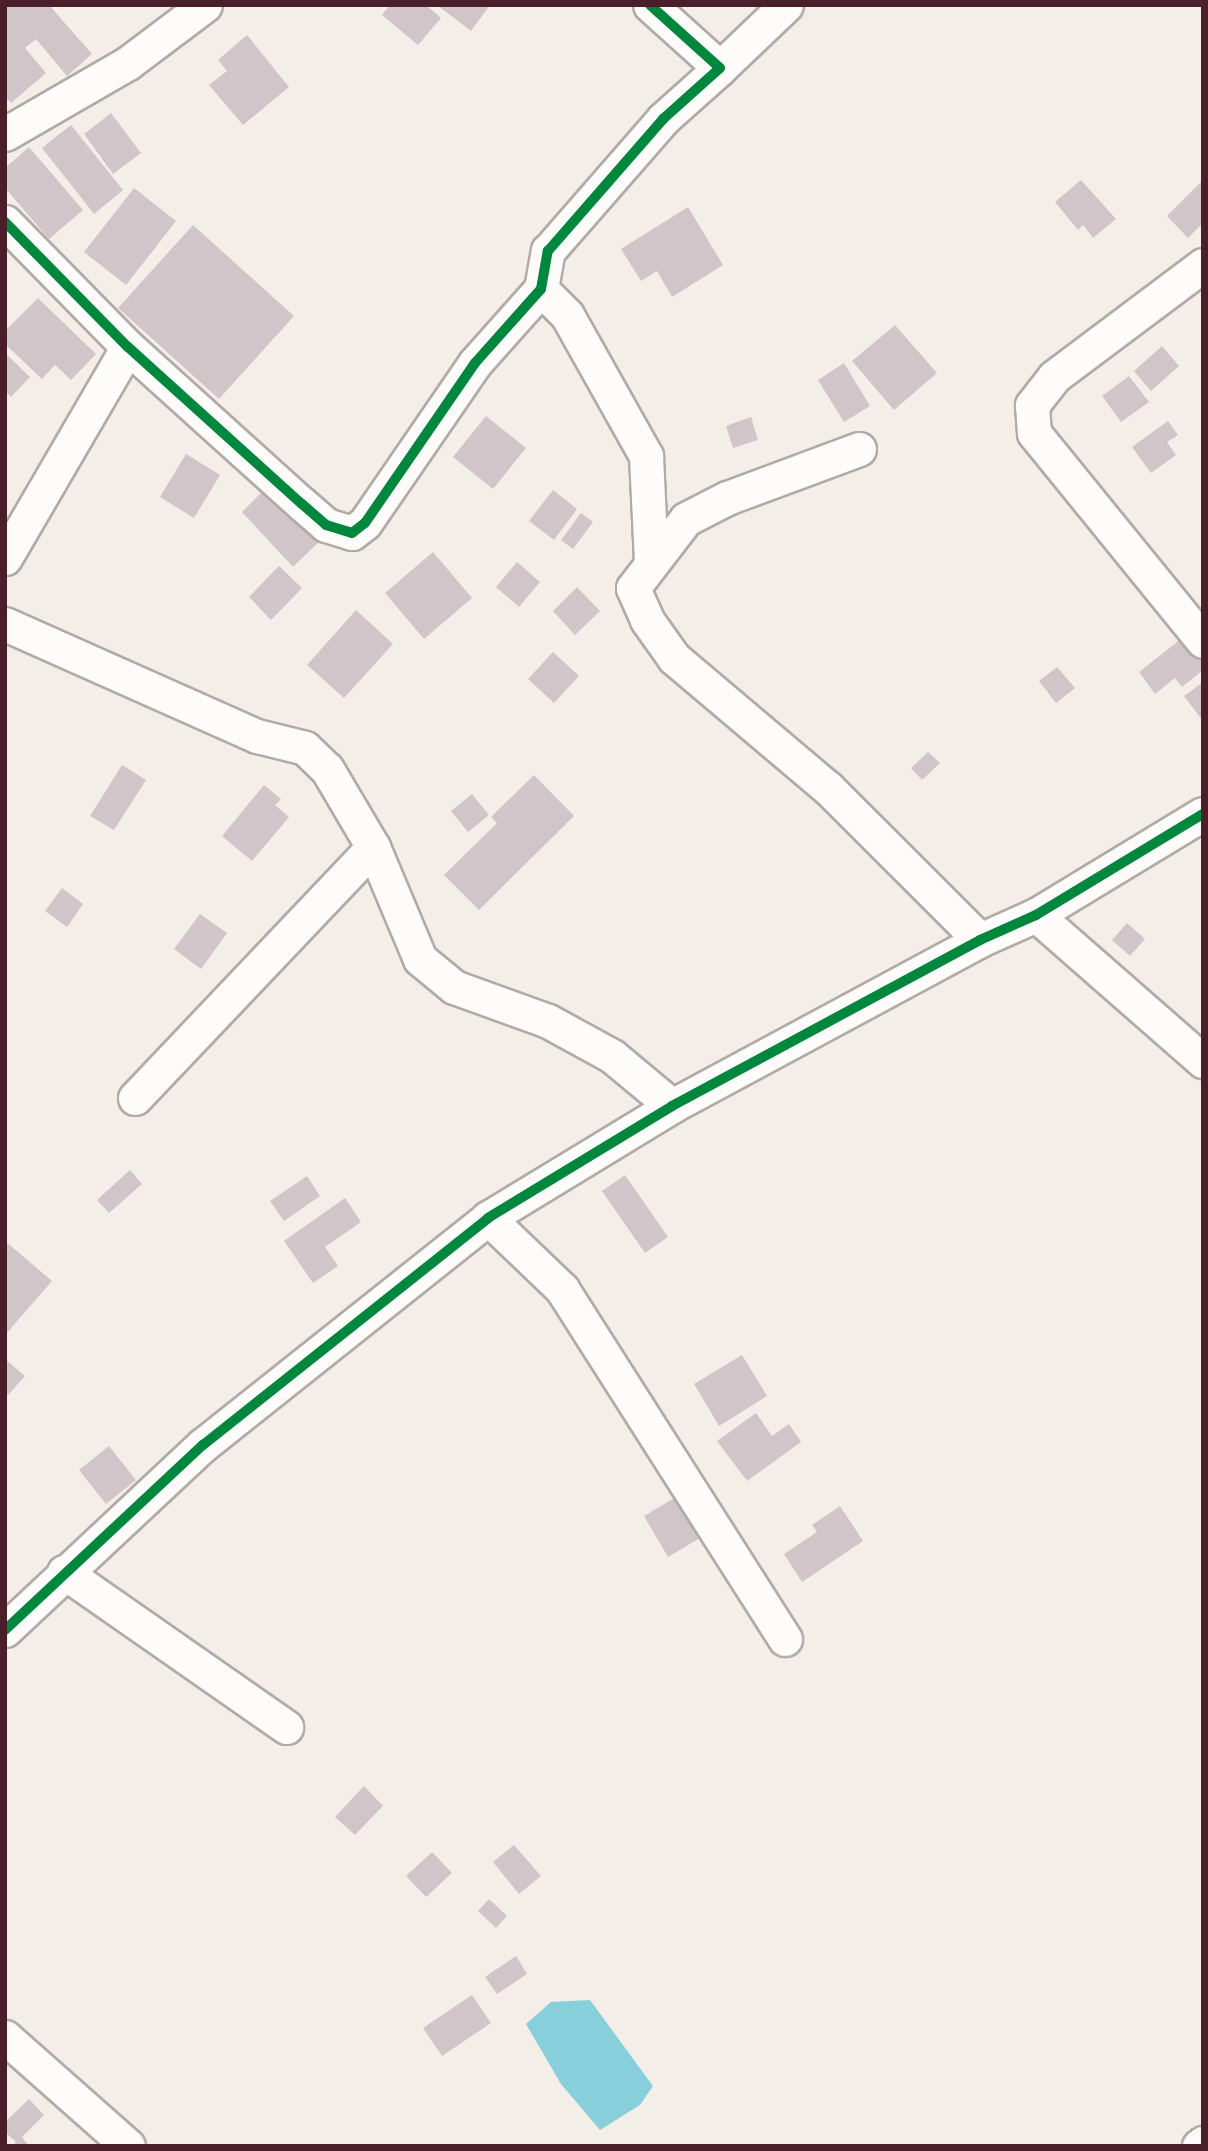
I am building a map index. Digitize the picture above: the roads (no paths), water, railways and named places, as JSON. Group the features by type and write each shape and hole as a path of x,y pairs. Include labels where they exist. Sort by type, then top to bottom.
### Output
{"street":[{"path":"5,134 128,63 205,5"},
{"path":"650,5 720,68"},
{"path":"5,222 128,347 326,525 352,533 365,523 475,362 541,289 548,251 663,118 786,5"},
{"path":"1203,265 1054,377 1032,405 1034,432 1203,640"},
{"path":"541,289 567,315 646,456 650,563"},
{"path":"5,558 128,347"},
{"path":"859,449 727,498 686,519 633,588 647,620 674,658 828,788 980,940"},
{"path":"5,624 257,736 305,748 327,769 373,848 420,959 454,987 548,1021 589,1043 672,1106"},
{"path":"5,1630 203,1445 488,1218 672,1106 980,940 1036,915 1203,814"},
{"path":"135,1098 373,848"},
{"path":"1036,915 1203,1061"},
{"path":"488,1218 562,1289 785,1639"},
{"path":"64,1572 286,1727"},
{"path":"5,2038 128,2146"}],"water":[{"path":"590,2000 653,2086 640,2105 600,2130 561,2084 526,2024 551,2002"}]}
